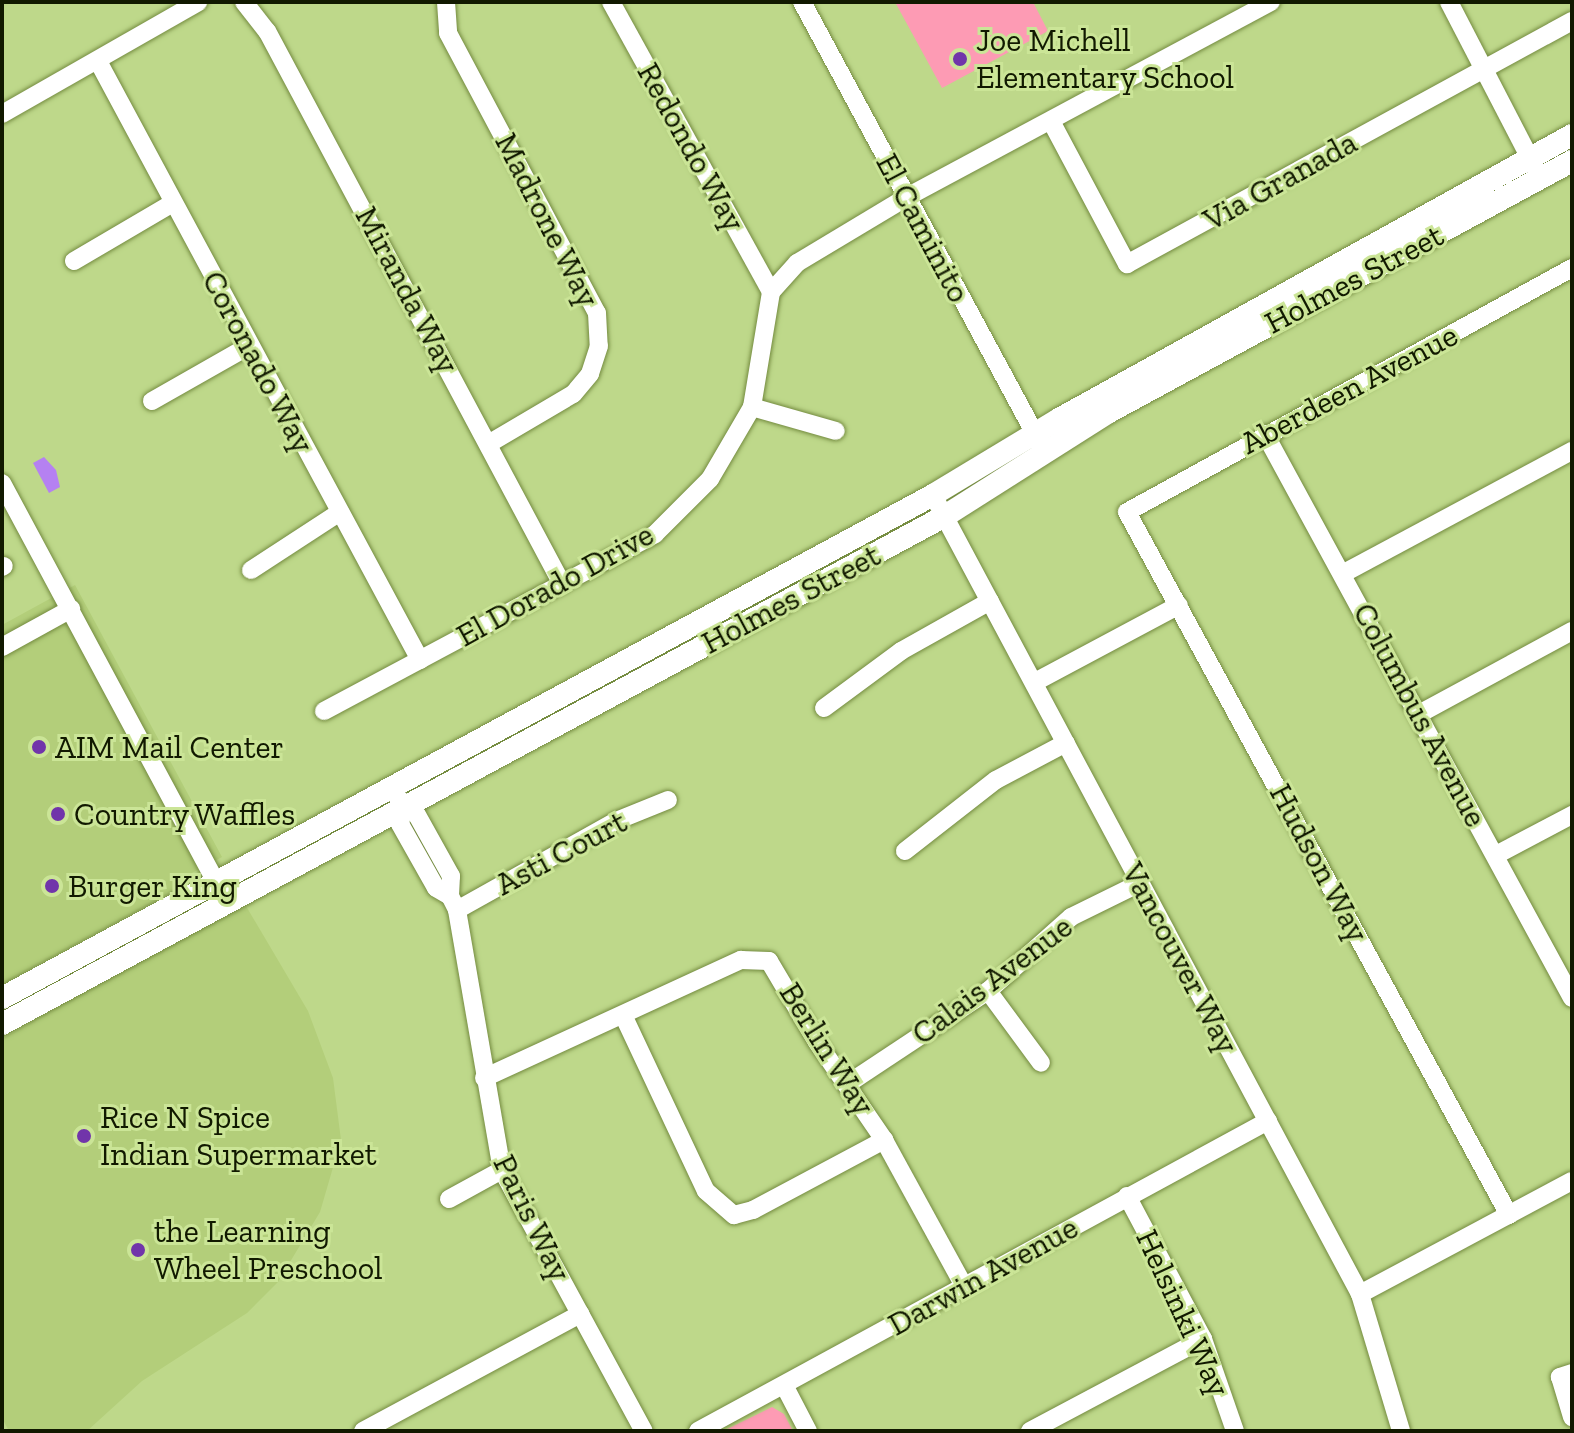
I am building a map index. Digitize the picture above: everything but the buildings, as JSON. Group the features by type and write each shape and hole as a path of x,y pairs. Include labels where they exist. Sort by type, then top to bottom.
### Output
{"main road":[{"name":"Holmes Street","path":"2,1024 227,903 398,797 933,495 1040,443 1535,168 1572,135"},
{"name":"Holmes Street","path":"1535,168 1572,161"},
{"name":"Holmes Street","path":"2,998 215,883 398,797 945,516 1040,443"}],"street":[{"path":"2,114 99,63 198,2"},
{"name":"Miranda Way","path":"244,2 267,31 490,443 562,584"},
{"name":"Madrone Way","path":"446,2 448,33 597,313 599,346 590,374 573,394 490,443"},
{"name":"Redondo Way","path":"611,2 771,292"},
{"name":"El Caminito","path":"802,2 1040,443"},
{"path":"771,292 822,245 1271,2"},
{"path":"1449,2 1535,168"},
{"name":"Via Granada","path":"1052,123 1127,264 1572,21"},
{"name":"Coronado Way","path":"99,63 420,660"},
{"path":"74,261 173,203"},
{"name":"Aberdeen Avenue","path":"1127,512 1572,268"},
{"name":"El Dorado Drive","path":"324,711 655,534 710,479 752,407 771,292"},
{"path":"152,401 249,346"},
{"path":"752,407 836,431"},
{"name":"Columbus Avenue","path":"1265,434 1344,573 1572,998"},
{"path":"1344,573 1572,451"},
{"path":"2,483 227,903"},
{"name":"Vancouver Way","path":"933,495 1360,1294 1401,1431"},
{"path":"251,570 340,512"},
{"name":"Hudson Way","path":"1127,512 1509,1215"},
{"path":"824,708 901,651 990,601"},
{"path":"1035,682 1179,605"},
{"path":"2,647 71,609"},
{"path":"1419,714 1572,631"},
{"path":"905,851 996,780 1066,743"},
{"name":"Paris Way","path":"398,797 417,815 451,876 502,1170 644,1431"},
{"name":"Asti Court","path":"454,903 616,821 668,800"},
{"path":"1496,855 1572,815"},
{"name":"Calais Avenue","path":"849,1083 988,991 1071,917 1140,883"},
{"name":"Berlin Way","path":"484,1078 624,1017 741,960 769,961 817,1042 849,1083 884,1140 964,1286"},
{"path":"988,991 1041,1063"},
{"path":"624,1017 706,1191 734,1215 753,1210 884,1140"},
{"name":"Darwin Avenue","path":"698,1431 785,1387 1268,1121"},
{"path":"449,1199 502,1170"},
{"path":"1360,1294 1572,1181"},
{"name":"Helsinki Way","path":"1127,1196 1203,1339 1235,1431"},
{"path":"363,1431 580,1314"},
{"path":"1030,1431 1203,1339"},
{"path":"1572,1373 1560,1377 1572,1417"},
{"path":"785,1387 808,1431"}],"shaded area":[{"name":"Joe Michell Elementary School","path":"895,2 1033,2 1048,31 942,88"},
{"path":"44,457 56,470 60,487 49,493 33,463"},
{"path":"75,585 222,857 188,875 183,886 2,984 2,625"},
{"path":"243,901 308,1011 333,1078 341,1140 320,1212 278,1282 247,1313 142,1381 87,1431 9,1431 2,1418 2,1039"},
{"path":"772,1407 784,1414 793,1431 723,1431"}],"place":[{"name":"Joe Michell Elementary School","path":"960,59"},
{"name":"AIM Mail Center","path":"39,747"},
{"name":"Country Waffles","path":"58,814"},
{"name":"Burger King","path":"52,886"},
{"name":"Rice N Spice Indian Supermarket","path":"84,1136"},
{"name":"the Learning Wheel Preschool","path":"138,1250"}]}
